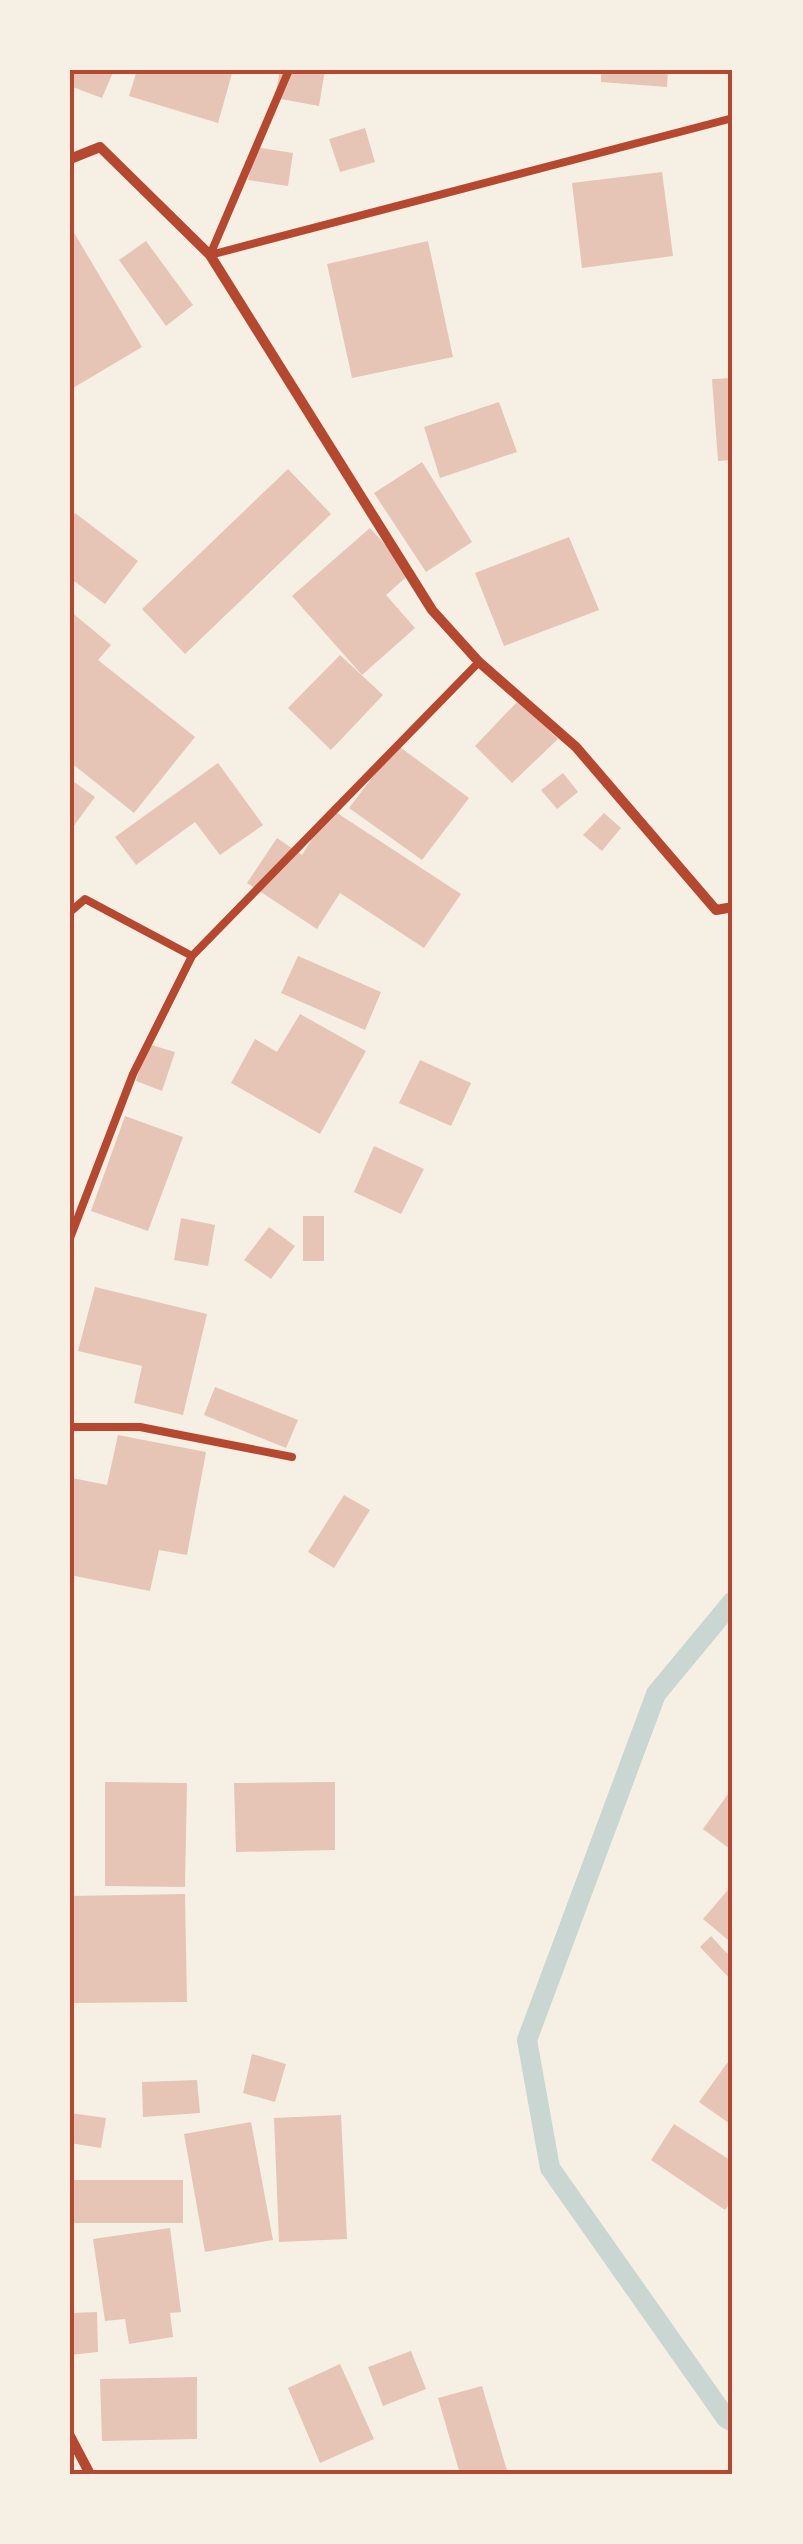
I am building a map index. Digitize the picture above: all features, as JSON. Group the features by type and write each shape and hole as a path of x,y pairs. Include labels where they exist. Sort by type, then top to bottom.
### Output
{"street":[{"path":"70,159 100,147 210,255 432,610 479,662 576,747 716,910 733,907"},
{"path":"70,2436 90,2474"}],"lane":[{"path":"210,255 288,70"},
{"path":"210,255 733,118"},
{"path":"70,1238 133,1074 192,956 479,662"},
{"path":"70,912 85,899 192,956"},
{"path":"70,1428 140,1428 292,1458"}],"building":[{"path":"70,70 114,70 102,98 70,86"},
{"path":"137,70 233,70 218,123 129,96"},
{"path":"280,70 325,70 319,106 275,98"},
{"path":"601,70 668,70 667,87 601,82"},
{"path":"365,128 375,162 340,172 329,139"},
{"path":"255,147 293,153 288,186 248,180"},
{"path":"662,172 673,256 582,268 572,183"},
{"path":"70,226 142,347 73,388 70,382"},
{"path":"146,241 193,305 166,326 119,260"},
{"path":"428,241 453,357 352,378 327,264"},
{"path":"733,378 733,460 718,461 712,379"},
{"path":"499,402 517,452 440,478 424,427"},
{"path":"422,462 472,542 426,572 374,493"},
{"path":"288,469 331,514 185,654 142,609"},
{"path":"75,513 138,561 105,604 70,578 70,521"},
{"path":"370,528 411,573 386,595 415,628 362,675 292,596"},
{"path":"569,537 599,610 504,646 475,573"},
{"path":"70,611 111,645 98,660 195,737 134,813 70,762"},
{"path":"340,655 383,695 331,750 288,708"},
{"path":"518,701 558,739 512,783 475,746"},
{"path":"397,745 469,798 422,860 349,808"},
{"path":"218,763 263,825 220,855 195,822 136,865 115,837"},
{"path":"563,773 578,792 557,809 541,790"},
{"path":"70,779 95,797 70,831"},
{"path":"331,809 461,894 424,948 340,893 317,929 247,883 277,838 302,855"},
{"path":"604,813 621,828 602,851 583,835"},
{"path":"298,956 381,992 365,1030 281,993"},
{"path":"300,1014 366,1051 320,1134 231,1083 255,1039 277,1052"},
{"path":"148,1044 175,1052 162,1091 136,1081"},
{"path":"420,1060 471,1083 451,1126 399,1103"},
{"path":"125,1116 183,1137 148,1231 91,1211"},
{"path":"374,1146 424,1169 401,1214 354,1192"},
{"path":"303,1216 324,1216 324,1261 303,1261"},
{"path":"181,1218 215,1225 208,1266 174,1260"},
{"path":"269,1227 295,1246 271,1279 244,1260"},
{"path":"95,1287 207,1314 183,1415 134,1403 142,1366 78,1351"},
{"path":"215,1387 298,1420 286,1448 204,1415"},
{"path":"118,1435 206,1452 187,1555 159,1550 150,1591 70,1575 72,1478 107,1485"},
{"path":"344,1495 370,1510 334,1568 308,1552"},
{"path":"105,1782 187,1783 185,1887 105,1886"},
{"path":"335,1782 335,1850 236,1852 234,1783"},
{"path":"733,1787 733,1851 703,1829"},
{"path":"733,1884 733,1944 703,1919"},
{"path":"185,1894 187,2002 70,2003 70,1896"},
{"path":"711,1936 733,1960 733,1982 700,1947"},
{"path":"252,2054 286,2064 275,2102 243,2093"},
{"path":"733,2055 733,2126 699,2102"},
{"path":"197,2080 200,2113 143,2117 142,2082"},
{"path":"70,2113 106,2118 101,2148 70,2143"},
{"path":"341,2115 347,2239 279,2242 274,2118"},
{"path":"251,2122 273,2240 205,2252 184,2134"},
{"path":"674,2124 733,2162 733,2198 725,2210 651,2160"},
{"path":"70,2180 183,2180 183,2223 70,2223"},
{"path":"170,2228 181,2312 170,2313 173,2337 129,2344 125,2319 105,2321 93,2239"},
{"path":"97,2312 98,2352 70,2355 70,2313"},
{"path":"411,2351 426,2389 383,2406 368,2367"},
{"path":"340,2364 374,2439 320,2463 288,2388"},
{"path":"197,2377 197,2439 102,2441 100,2379"},
{"path":"482,2386 508,2474 460,2474 438,2398"}],"waterway":[{"path":"733,1601 656,1694 527,2040 550,2168 726,2418 733,2422"}]}
